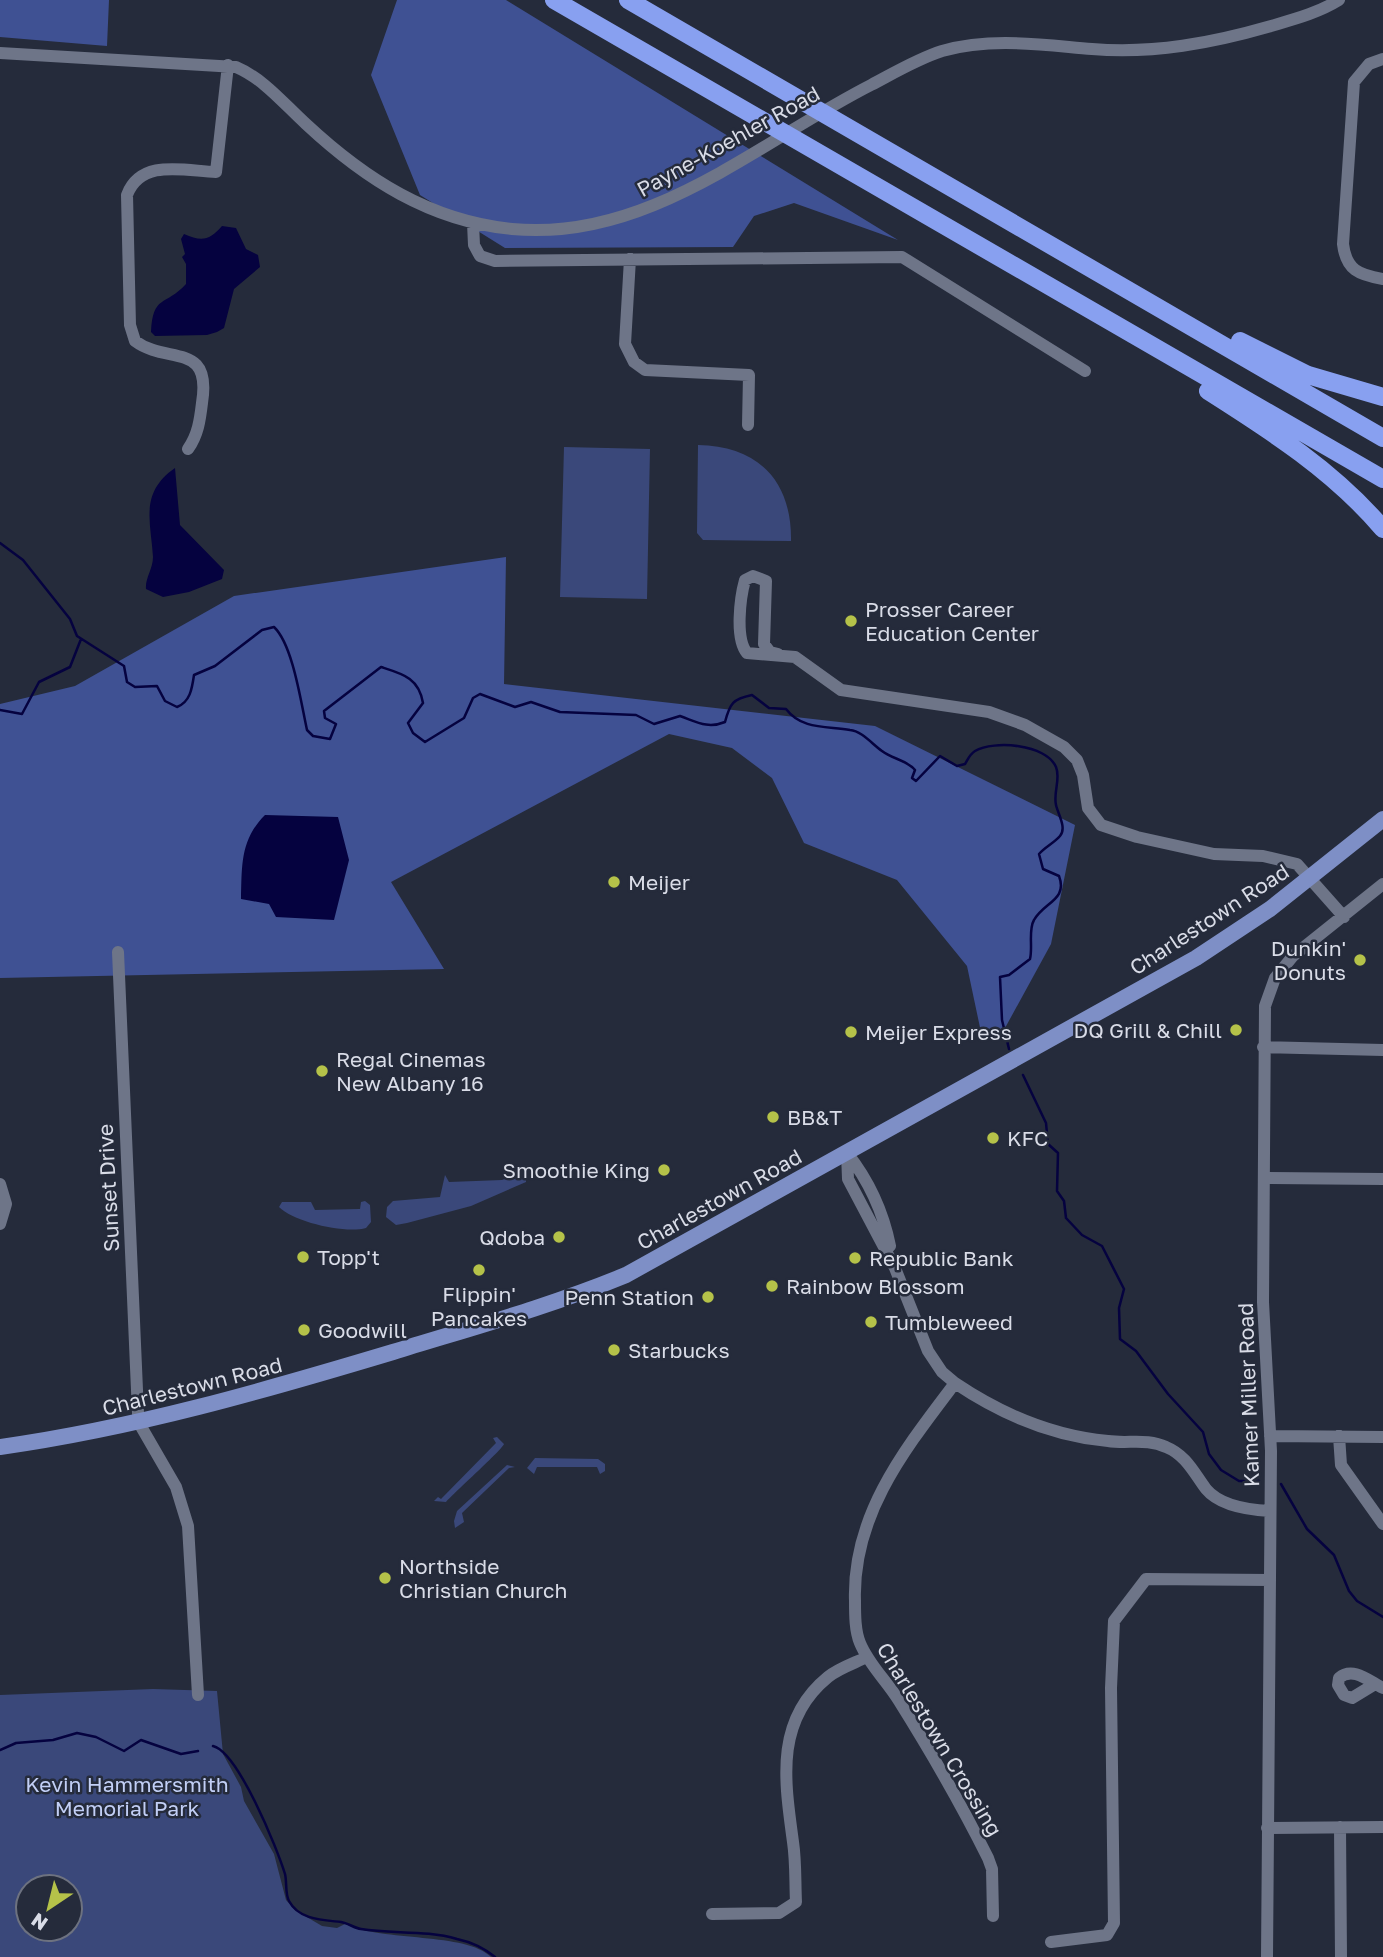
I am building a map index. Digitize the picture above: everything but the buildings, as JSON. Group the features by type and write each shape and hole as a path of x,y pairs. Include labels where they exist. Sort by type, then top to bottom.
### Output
{"highway":[{"path":"554,0 1383,479"},
{"path":"628,0 1383,438"},
{"path":"990,251 1308,457 1351,493 1383,528"},
{"path":"1087,265 1289,367 1335,385 1383,397"}],"main road":[{"name":"Charlestown Road","path":"0,1447 139,1423 242,1397 570,1298 626,1275 1196,958 1270,909 1383,819"}],"street":[{"name":"Payne-Koehler Road","path":"0,53 228,65 259,80 351,163 382,185 435,211 473,223 513,229 553,230 613,221 670,199 847,97 928,56 965,46 1013,42 1095,50 1173,49 1228,38 1311,14 1339,0"},
{"path":"1383,59 1368,64 1354,82 1343,244 1349,267 1362,276 1383,279"},
{"path":"188,449 198,428 205,385 203,374 199,366 182,355 153,350 135,341 130,325 127,195 136,177 157,169 216,172 228,65"},
{"path":"473,223 474,245 480,256 495,261 902,257 1085,371"},
{"path":"630,259 625,344 627,353 645,370 748,375 748,425"},
{"path":"778,654 752,655 742,645 744,585 753,576 766,581 764,644 770,652 794,657 841,690 989,712 1025,725 1064,747 1077,760 1083,775 1088,808 1096,821 1108,829 1214,854 1275,858 1297,864 1312,877 1344,917"},
{"name":"Kamer Miller Road","path":"1267,1957 1270,1436 1263,1302 1265,1006 1275,978 1293,956 1383,884"},
{"name":"Sunset Drive","path":"118,952 133,1349 139,1423"},
{"path":"1263,1047 1383,1050"},
{"path":"847,1153 861,1171 884,1215 893,1264 928,1351 942,1372 955,1384 1043,1429 1109,1442 1154,1442 1168,1447 1181,1455 1212,1495 1240,1507 1270,1511"},
{"path":"1265,1178 1383,1179"},
{"path":"0,1184 6,1204 0,1224"},
{"name":"Charlestown Crossing","path":"955,1384 891,1474 862,1532 856,1572 855,1615 860,1643 867,1657 896,1695 932,1754 988,1858 992,1869 993,1916"},
{"path":"139,1423 176,1487 188,1526 198,1695"},
{"path":"1270,1436 1383,1437"},
{"path":"1339,1436 1341,1465 1383,1524"},
{"path":"1051,1942 1107,1935 1114,1923 1111,1688 1114,1622 1119,1612 1146,1579 1270,1580"},
{"path":"712,1914 779,1913 796,1902 794,1846 785,1782 787,1745 792,1724 829,1676 867,1657"},
{"path":"1340,1827 1341,1957"},
{"path":"1267,1828 1383,1827"}],"green space":[{"path":"698,445 738,452 767,471 778,485 785,501 790,520 791,541 703,540 697,533"},
{"path":"564,447 650,449 647,599 560,597"},
{"path":"517,1167 526,1171 526,1182 471,1206 396,1225 386,1217 387,1207 393,1201 440,1197 445,1175 449,1182 502,1180 518,1174"},
{"path":"365,1201 370,1205 371,1222 366,1228 357,1229 333,1228 308,1222 279,1207 282,1202 311,1202 315,1210 360,1209 361,1202"},
{"path":"497,1437 504,1444 495,1454 446,1502 434,1501 438,1497 441,1499 496,1443 493,1438"},
{"path":"535,1458 598,1459 605,1464 605,1471 600,1474 597,1467 537,1467 534,1474 527,1468"},
{"path":"507,1465 515,1467 509,1468 462,1513 464,1522 455,1528 457,1511"},
{"name":"Kevin Hammersmith Memorial Park","path":"153,1689 217,1691 223,1754 241,1787 244,1801 274,1854 286,1900 295,1910 322,1926 337,1928 345,1924 361,1930 444,1940 479,1949 491,1957 0,1957 0,1695"}],"shaded area":[{"path":"0,0 109,0 107,46 0,37"},
{"path":"397,0 506,0 898,240 794,203 754,216 733,247 505,248 420,195 371,75"},
{"path":"222,226 236,228 246,249 258,255 260,267 234,289 224,328 207,335 155,336 151,332 157,306 186,284 186,264 182,257 185,254 181,239 184,234 205,238"},
{"path":"175,468 180,525 224,570 222,579 189,592 163,597 146,589 153,557 150,509 156,488"},
{"path":"506,557 504,684 875,726 1075,825 1051,944 999,1039 982,1037 967,966 897,880 804,843 772,778 732,748 669,734 391,882 444,969 0,978 0,704 75,686 234,596"},
{"path":"265,815 338,817 349,860 334,920 276,917 269,904 241,899 244,854 251,834"}],"waterway":[{"path":"0,543 23,560 70,619 77,636 124,666 127,682 135,687 157,686 165,701 177,707 188,698 194,675 215,666 262,630 274,627 281,635 291,660 307,730 313,736 330,739 336,724 325,718 324,711 381,667 409,678 418,688 423,703 408,723 413,733 425,742 464,718 473,698 480,694 515,707 531,702 560,712 636,715 654,724 680,716 713,725 725,722 736,700 752,695 769,708 786,709 792,716 807,724 859,733 886,754 912,767 915,770 912,778 916,781 940,756 957,766 965,764 975,751 994,746 1019,746 1042,753 1056,767 1055,800 1063,829 1060,836 1039,854 1043,869 1059,876 1061,884 1058,896 1034,920 1030,959 1009,975 1000,977 1002,1020 1009,1049"},
{"path":"0,710 22,714 39,682 70,667 81,639"},
{"path":"1023,1075 1046,1123 1048,1144 1058,1153 1057,1191 1064,1201 1066,1218 1082,1235 1102,1246 1124,1289 1119,1308 1120,1339 1136,1351 1168,1394 1203,1432 1209,1454 1221,1470 1239,1481 1259,1481"},
{"path":"1281,1484 1307,1529 1334,1555 1349,1591 1357,1601 1383,1617"},
{"path":"0,1750 16,1743 53,1740 77,1733 96,1737 124,1751 141,1740 181,1754 198,1751"},
{"path":"213,1746 223,1752 245,1782 274,1844 285,1874 288,1898 299,1912 312,1918 344,1923 361,1929 445,1936 472,1944 495,1957"}],"place":[{"name":"Prosser Career Education Center","path":"851,621"},
{"name":"Meijer","path":"614,882"},
{"name":"Dunkin' Donuts","path":"1360,960"},
{"name":"DQ Grill & Chill","path":"1236,1030"},
{"name":"Meijer Express","path":"851,1032"},
{"name":"Regal Cinemas New Albany 16","path":"322,1071"},
{"name":"BB&T","path":"773,1117"},
{"name":"KFC","path":"993,1138"},
{"name":"Smoothie King","path":"664,1170"},
{"name":"Qdoba","path":"559,1237"},
{"name":"Topp't","path":"303,1257"},
{"name":"Republic Bank","path":"855,1258"},
{"name":"Flippin' Pancakes","path":"479,1270"},
{"name":"Rainbow Blossom","path":"772,1286"},
{"name":"Penn Station","path":"708,1297"},
{"name":"Tumbleweed","path":"871,1322"},
{"name":"Goodwill","path":"304,1330"},
{"name":"Starbucks","path":"614,1350"},
{"name":"Northside Christian Church","path":"385,1578"}]}
